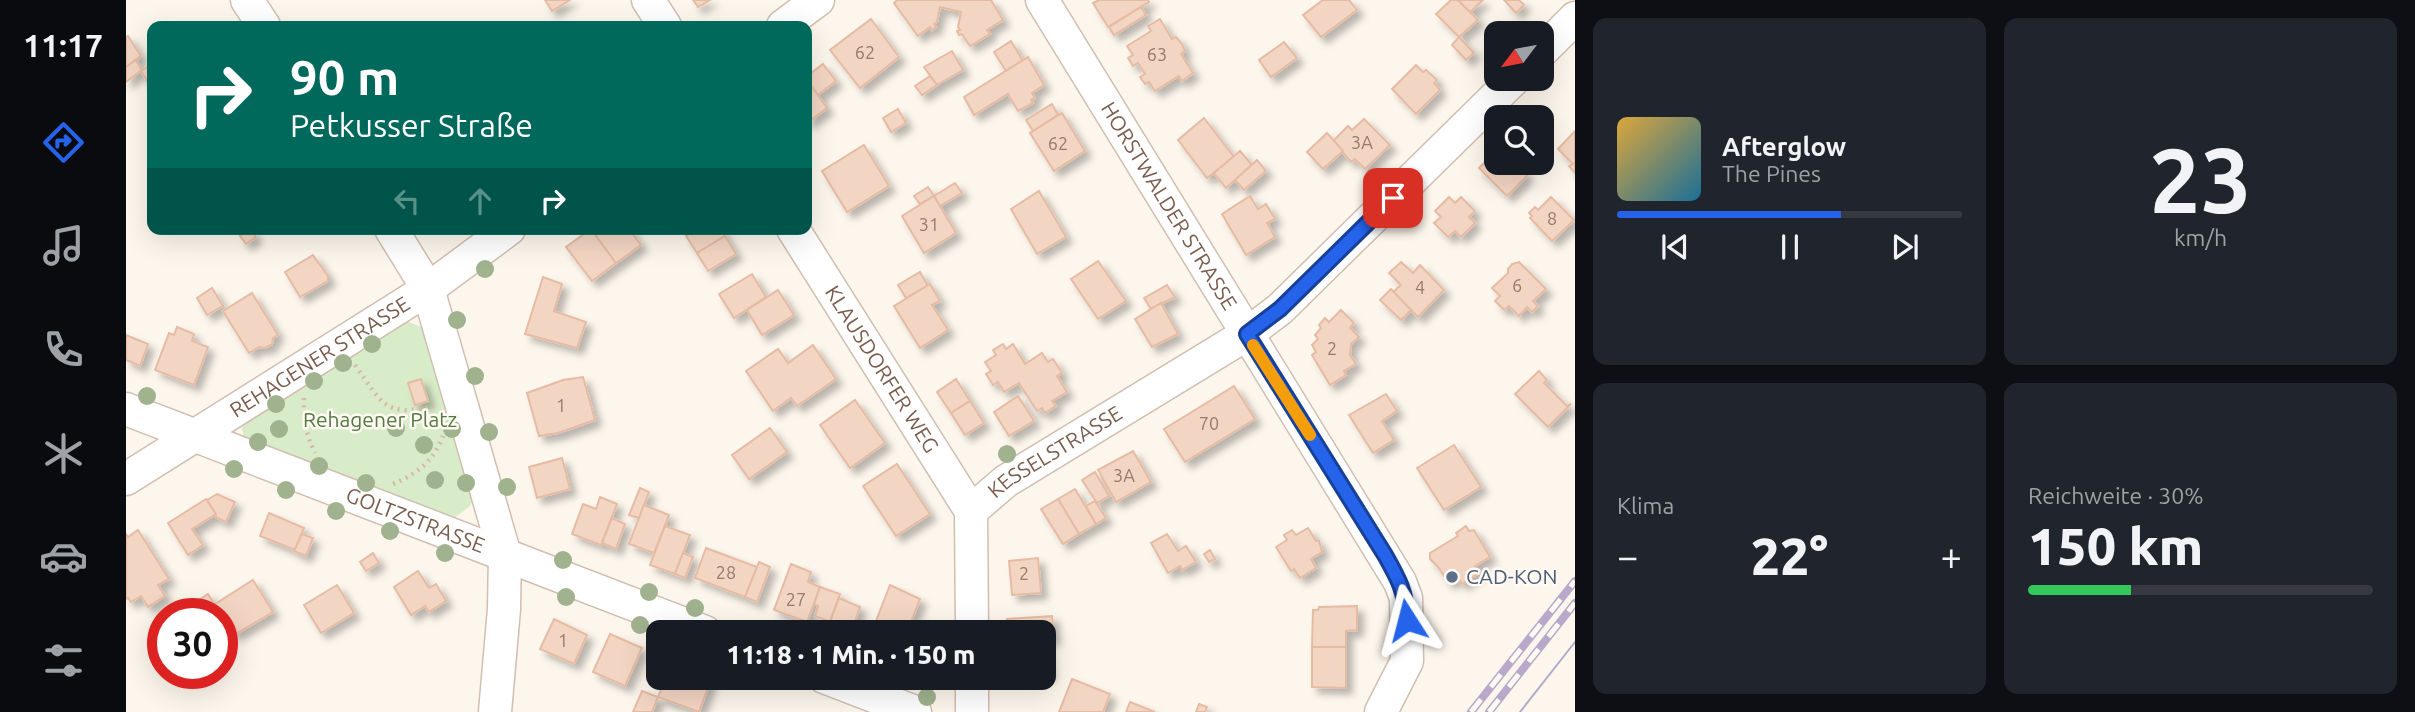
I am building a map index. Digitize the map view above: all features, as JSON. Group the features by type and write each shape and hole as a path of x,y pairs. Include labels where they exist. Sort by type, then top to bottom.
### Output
{"street":[{"path":"247,0 261,21"},
{"path":"648,0 662,21"},
{"path":"790,21 818,0"},
{"name":"HORSTWALDER STRASSE","path":"1042,0 1400,582 1406,598 1407,661 1381,712"},
{"path":"1554,39 1575,18"},
{"name":"KESSELSTRASSE","path":"972,620 971,511 1018,473 1247,334 1280,309 1502,91"},
{"path":"395,235 428,289 505,555 504,609 495,712"},
{"name":"REHAGENER STRASSE","path":"126,479 428,289 501,235"},
{"name":"KLAUSDORFER WEG","path":"797,235 971,511"},
{"name":"GOLTZSTRASSE","path":"126,409 674,620"},
{"path":"858,690 915,712"},
{"path":"972,690 972,712"}],"path":[{"path":"354,363 378,396 393,408 402,411 414,410 438,404"},
{"path":"303,395 305,431 315,452 314,458"},
{"path":"392,487 421,470 434,455 443,435 446,434"}],"green space":[{"name":"Rehagener Platz","path":"402,322 424,328 473,500 470,506 453,519 244,439 242,428 245,421"}],"building":[{"path":"545,0 570,0 552,11"},
{"path":"693,0 710,0 698,7"},
{"path":"897,0 991,0 1003,20 987,30 990,34 970,46 957,31 960,30 958,27 961,12 940,7 937,22 934,24 936,27 932,30 930,27 918,36 894,3"},
{"path":"1099,0 1149,2 1108,27 1093,3"},
{"path":"1323,0 1349,0 1357,10 1321,37 1303,15"},
{"path":"1451,0 1458,0 1478,20 1459,37 1436,14"},
{"path":"1458,0 1483,0 1470,12"},
{"path":"1504,0 1519,0 1524,5 1516,13"},
{"path":"1141,7 1146,15 1114,35 1109,27"},
{"path":"871,19 899,57 860,88 830,50"},
{"path":"1160,19 1172,39 1176,37 1182,44 1185,51 1181,54 1193,73 1182,81 1179,76 1155,91 1149,82 1145,84 1140,77 1145,74 1138,63 1133,66 1128,58 1133,55 1127,46 1151,31 1148,26"},
{"path":"128,36 141,56 126,67 126,37"},
{"path":"1459,37 1474,53 1466,60 1452,45"},
{"path":"1011,41 1023,61 1006,71 994,52"},
{"path":"1284,42 1297,58 1271,77 1259,60"},
{"path":"952,51 963,70 937,85 924,67"},
{"path":"1028,57 1044,85 1032,93 1035,98 1031,100 1033,103 1018,111 1008,94 974,115 964,97"},
{"path":"136,60 142,70 126,82 126,67"},
{"path":"823,64 836,81 818,95 812,87 812,72"},
{"path":"1416,65 1437,80 1434,83 1440,90 1416,114 1392,89"},
{"path":"147,67 147,81 141,71"},
{"path":"930,76 937,85 922,95 915,86"},
{"path":"812,87 827,108 812,119"},
{"path":"1052,104 1058,115 1033,131 1026,120"},
{"path":"898,109 906,123 891,132 883,118"},
{"path":"1062,113 1085,151 1054,171 1030,133"},
{"path":"1204,118 1234,157 1207,178 1178,140"},
{"path":"1364,119 1390,145 1365,169 1355,159 1351,162 1333,141 1348,126 1352,130"},
{"path":"1575,131 1575,173 1569,166 1573,164 1558,149"},
{"path":"1327,133 1343,151 1323,169 1307,152"},
{"path":"864,145 889,186 847,212 822,171"},
{"path":"1240,151 1252,165 1226,188 1214,173"},
{"path":"1257,160 1266,171 1244,190 1235,180"},
{"path":"1486,175 1526,175 1507,196"},
{"path":"955,183 962,193 940,206 934,196"},
{"path":"928,187 934,196 920,204 914,196"},
{"path":"1039,191 1066,237 1037,254 1011,209"},
{"path":"934,196 956,233 924,253 902,216"},
{"path":"1250,196 1258,209 1266,204 1275,219 1267,223 1275,237 1246,255 1222,214"},
{"path":"1449,197 1455,203 1461,197 1475,211 1469,217 1475,223 1461,237 1455,231 1448,237 1434,223 1441,217 1435,211"},
{"path":"1551,197 1574,220 1552,241 1530,218 1532,216 1529,213 1535,207 1538,210"},
{"path":"254,235 256,237 246,244 240,236"},
{"path":"583,235 595,235 616,263 592,281 566,247"},
{"path":"595,235 634,235 641,245 616,263"},
{"path":"724,235 725,236 697,253 686,236"},
{"path":"725,236 736,254 708,271 697,253"},
{"path":"313,255 328,276 328,281 300,297 285,272"},
{"path":"1098,261 1126,301 1098,319 1071,279"},
{"path":"1401,262 1413,273 1420,265 1444,290 1418,317 1393,292 1401,285 1389,273"},
{"path":"1519,262 1546,289 1533,301 1538,306 1532,312 1527,307 1519,316 1509,306 1504,310 1495,301 1500,296 1492,288 1508,273 1512,264"},
{"path":"920,272 928,286 906,298 898,285"},
{"path":"752,274 766,297 734,318 719,294"},
{"path":"543,277 562,284 554,311 586,322 577,348 525,334"},
{"path":"930,284 940,301 932,305 948,330 920,348 894,306"},
{"path":"1167,285 1175,297 1151,309 1144,298"},
{"path":"212,288 223,306 207,315 197,298"},
{"path":"1391,289 1411,310 1401,320 1380,300"},
{"path":"778,290 794,315 762,335 747,310"},
{"path":"252,293 278,335 273,338 272,344 249,353 223,311"},
{"path":"1161,303 1178,334 1152,347 1135,319"},
{"path":"1341,310 1354,323 1350,328 1359,337 1351,344 1350,355 1356,364 1344,371 1346,375 1330,385 1312,355 1316,352 1312,345 1318,339 1315,335 1321,328 1319,325 1325,318 1329,322"},
{"path":"177,327 194,334 192,341 208,347 194,385 155,370 169,333 174,335"},
{"path":"126,335 148,344 140,366 126,360"},
{"path":"1003,344 1006,349 1013,344 1025,364 1042,353 1048,362 1053,359 1062,373 1057,376 1067,392 1052,401 1056,406 1045,413 1042,408 1037,411 1019,383 1004,392 998,382 993,385 986,374 991,371 985,362 996,355 993,350"},
{"path":"813,345 836,379 797,406 791,398 773,411 746,371 778,349 788,363"},
{"path":"1539,371 1547,380 1544,383 1567,406 1571,404 1548,427 1515,394"},
{"path":"583,377 595,420 558,433 539,436 527,393 563,380"},
{"path":"421,379 428,401 415,405 408,383"},
{"path":"956,379 970,401 951,413 937,392"},
{"path":"1234,386 1255,419 1185,462 1164,429"},
{"path":"1386,394 1397,411 1382,421 1394,440 1373,453 1349,415"},
{"path":"1018,396 1034,421 1009,436 994,412"},
{"path":"855,400 885,443 850,468 820,425"},
{"path":"970,401 984,423 965,435 951,413"},
{"path":"770,428 787,452 749,479 732,455"},
{"path":"1454,445 1481,487 1444,510 1417,468"},
{"path":"1133,451 1151,482 1116,502 1098,470"},
{"path":"562,458 570,489 537,498 529,467"},
{"path":"897,464 930,514 896,536 863,486"},
{"path":"1095,472 1109,496 1097,503 1082,480"},
{"path":"640,488 649,492 639,518 629,515"},
{"path":"1075,489 1096,524 1079,534 1058,499"},
{"path":"217,494 235,502 226,522 217,518 207,500"},
{"path":"600,497 617,504 601,545 572,534 583,504 596,509"},
{"path":"206,499 216,514 192,529 203,545 188,555 168,523"},
{"path":"1058,499 1079,534 1063,544 1041,509"},
{"path":"1095,501 1106,518 1096,524 1086,506"},
{"path":"644,505 669,515 654,553 629,544"},
{"path":"269,513 304,528 295,550 260,536"},
{"path":"612,518 625,524 616,549 602,543"},
{"path":"665,526 690,535 675,574 650,565"},
{"path":"1466,526 1469,531 1474,530 1490,557 1475,566 1479,573 1462,584 1458,577 1449,583 1430,559 1430,553 1458,536 1456,533"},
{"path":"1308,528 1316,541 1319,541 1322,552 1311,559 1316,568 1300,578 1294,569 1291,571 1276,547 1287,540 1284,535 1292,530 1296,535"},
{"path":"138,530 169,579 158,585 165,596 147,598 147,605 141,596 131,602 126,599 126,534 128,537"},
{"path":"302,534 313,538 306,556 294,551"},
{"path":"1167,534 1178,551 1186,546 1196,562 1182,570 1180,566 1168,573 1151,543"},
{"path":"706,548 757,567 745,597 695,578"},
{"path":"1210,550 1215,559 1209,562 1204,554"},
{"path":"373,553 379,563 366,571 360,562"},
{"path":"683,553 693,557 685,578 675,574"},
{"path":"1038,558 1041,593 1012,595 1009,561"},
{"path":"759,562 770,567 757,602 745,597"},
{"path":"791,564 811,572 808,582 820,587 808,620 774,610"},
{"path":"418,571 429,588 436,584 446,601 429,612 425,606 411,615 394,587"},
{"path":"253,580 273,612 238,633 238,598 224,598"},
{"path":"337,585 354,613 321,633 304,605"},
{"path":"890,585 920,599 912,620 876,620"},
{"path":"820,587 840,594 831,620 815,616 818,606 814,604"},
{"path":"839,598 860,607 855,620 831,620"},
{"path":"1357,606 1357,630 1346,631 1346,647 1312,647 1313,610 1318,610 1319,607"},
{"path":"1052,616 1052,620 1007,620"},
{"path":"554,619 587,635 574,664 540,649"},
{"path":"610,634 642,648 625,686 593,672"},
{"path":"1312,647 1346,647 1346,688 1312,687"},
{"path":"1072,679 1110,694 1103,712 1059,712"},
{"path":"661,690 707,690 699,712 658,697"},
{"path":"642,691 658,697 652,712 633,712"},
{"path":"1130,702 1155,712 1126,712"},
{"path":"1199,704 1207,707 1205,712 1196,712"}],"tram line":[{"path":"1520,712 1575,642"}],"railway":[{"path":"1471,712 1575,581"},
{"path":"1489,712 1575,603"}],"slow traffic":[{"path":"1253,345 1310,435"}],"place":[{"name":"CAD-KON","path":"1452,577"}],"route":[{"path":"1393,198 1280,309 1247,334 1385,555 1406,598 1407,620"}]}
